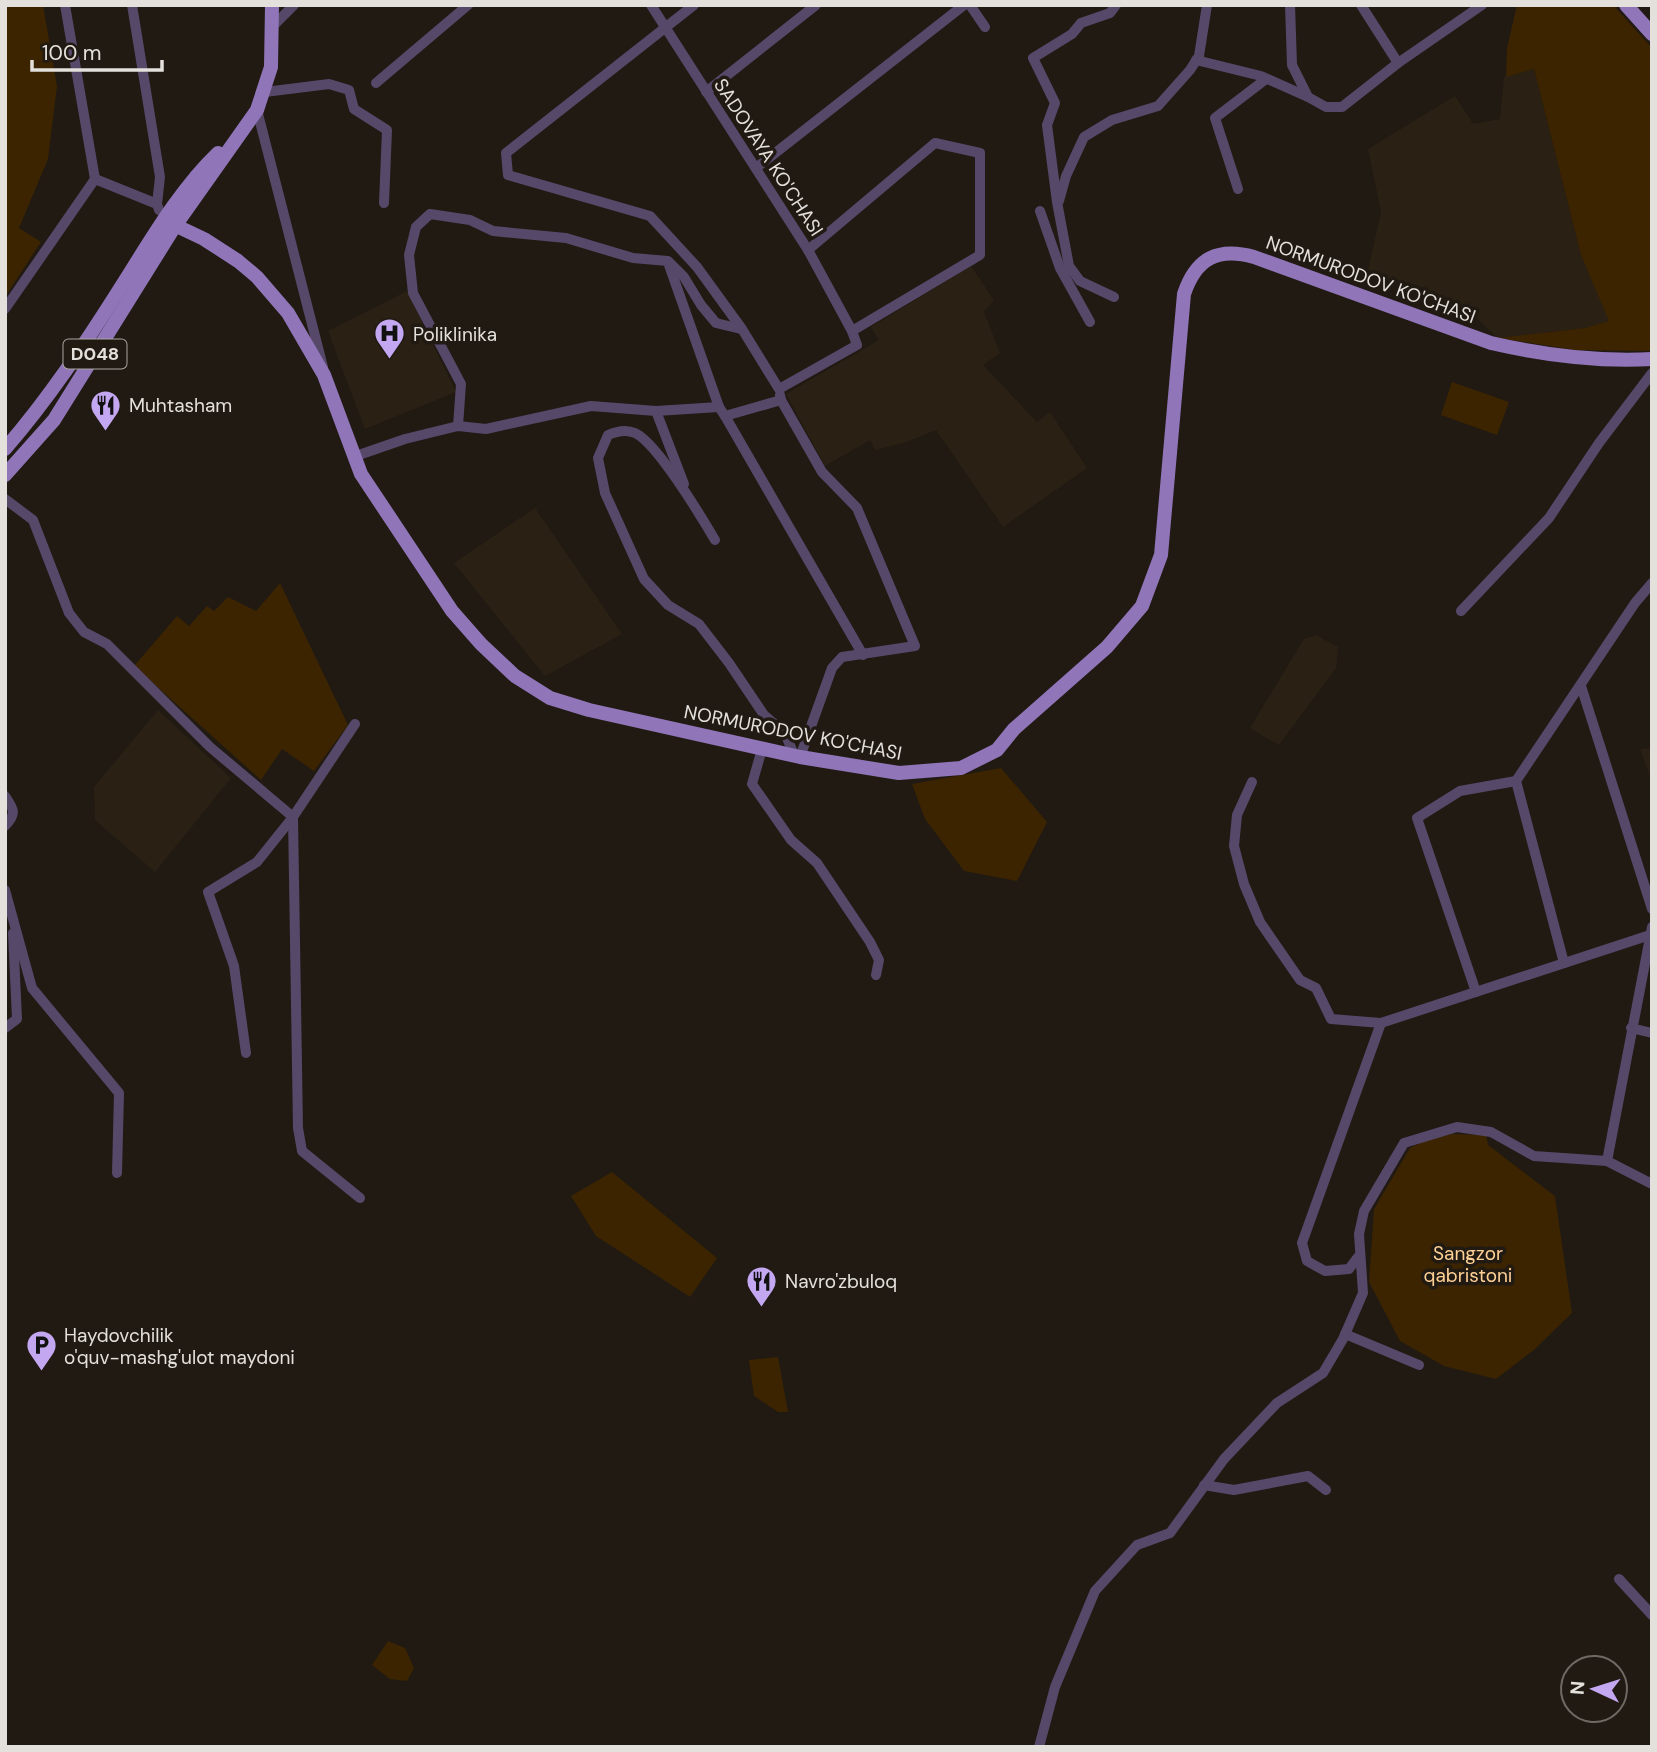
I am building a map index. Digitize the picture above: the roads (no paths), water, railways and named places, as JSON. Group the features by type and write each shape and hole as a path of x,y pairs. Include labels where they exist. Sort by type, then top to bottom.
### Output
{"main road":[{"name":"D048","path":"5,449 39,410 215,157 241,134 257,110 271,67 272,5"},
{"path":"1626,5 1652,34"},
{"name":"D048","path":"5,475 54,420 169,223"},
{"name":"NORMURODOV KO'CHASI","path":"169,223 209,241 257,277 301,332 328,387 361,474 452,611 489,652 532,687 550,698 579,707 762,749 899,773 949,771 974,764 997,750 1014,729 1107,647 1134,618 1148,595 1161,555 1184,294 1192,273 1208,259 1235,253 1254,257 1491,343 1529,352 1564,357 1652,359"},
{"path":"39,410 42,421 54,420"}],"street":[{"path":"5,309 95,179 65,5"},
{"path":"132,5 160,177 157,204"},
{"path":"272,26 293,5"},
{"path":"376,83 468,5"},
{"name":"SADOVAYA KO'CHASI","path":"651,5 808,250 852,331"},
{"path":"694,5 506,153 508,175 650,216 697,267 742,329 779,389 781,400 822,472 857,508 915,646 842,657 832,668 797,756"},
{"path":"706,92 816,5"},
{"path":"756,169 964,5"},
{"path":"970,5 985,27"},
{"path":"1058,207 1066,176 1084,137 1112,120 1158,106 1196,60 1207,5"},
{"path":"1290,5 1292,65 1308,97"},
{"path":"1361,5 1398,63"},
{"path":"1196,60 1266,79 1326,107 1342,107 1398,63 1482,5"},
{"path":"1111,8 1081,23 1072,34 1032,58 1055,103 1047,125 1069,266 1080,281 1114,298"},
{"path":"1238,189 1215,118 1266,79"},
{"path":"265,92 328,84 349,90 355,109 387,130 384,203"},
{"path":"257,110 328,387"},
{"path":"779,389 857,345 852,331 980,255 980,153 935,143 808,250"},
{"path":"95,179 157,204 169,223"},
{"path":"1040,211 1060,268 1090,322"},
{"path":"458,426 461,384 413,293 409,256 416,227 430,214 470,220 492,231 566,238 633,258 668,261 684,276 701,305 716,323 742,329"},
{"path":"668,261 719,407 863,655"},
{"path":"1461,611 1549,518 1613,423 1652,373"},
{"path":"725,416 781,400"},
{"path":"353,457 405,439 458,426 486,429 592,406 656,411 719,407"},
{"path":"656,411 687,491 715,540"},
{"path":"687,491 637,434 619,430 608,435 597,458 605,493 644,579 668,605 699,624 764,715 785,733 797,756"},
{"path":"5,499 33,520 69,613 85,632 107,644 210,747 293,817 298,1128 302,1151 360,1198"},
{"path":"1476,992 1417,818 1460,791 1516,781 1635,603 1652,583"},
{"path":"1581,686 1652,909"},
{"path":"246,1053 234,966 208,892 257,862 293,817 355,724"},
{"path":"762,749 752,784 791,840 817,863 870,942 879,960 876,975"},
{"path":"1516,781 1564,963"},
{"path":"1252,782 1237,815 1234,846 1244,884 1260,922 1300,980 1316,988 1331,1019 1381,1023 1564,963 1651,931 1648,965 1632,1028 1607,1161"},
{"path":"5,796 14,809 14,817 5,826"},
{"path":"5,890 33,988 119,1093 117,1173"},
{"path":"5,1028 17,1019 12,916"},
{"path":"1358,1257 1349,1269 1325,1271 1307,1261 1302,1243 1381,1023"},
{"path":"1632,1028 1652,1033"},
{"path":"1039,1747 1055,1687 1095,1591 1137,1545 1170,1533 1224,1459 1277,1403 1323,1373 1345,1334 1363,1293 1358,1257 1364,1211 1404,1143 1427,1133 1457,1126 1491,1132 1534,1156 1607,1161 1652,1184"},
{"path":"1345,1334 1419,1365"},
{"path":"1204,1485 1234,1490 1308,1476 1326,1490"},
{"path":"1619,1579 1652,1615"}],"place":[{"name":"Poliklinika","path":"390,361"},
{"name":"Muhtasham","path":"106,432"},
{"name":"Navro'zbuloq","path":"762,1308"},
{"name":"Haydovchilik o'quv-mashg'ulot maydoni","path":"41,1373"}],"park label":[{"name":"Sangzor qabristoni","path":"1468,1264"}]}
